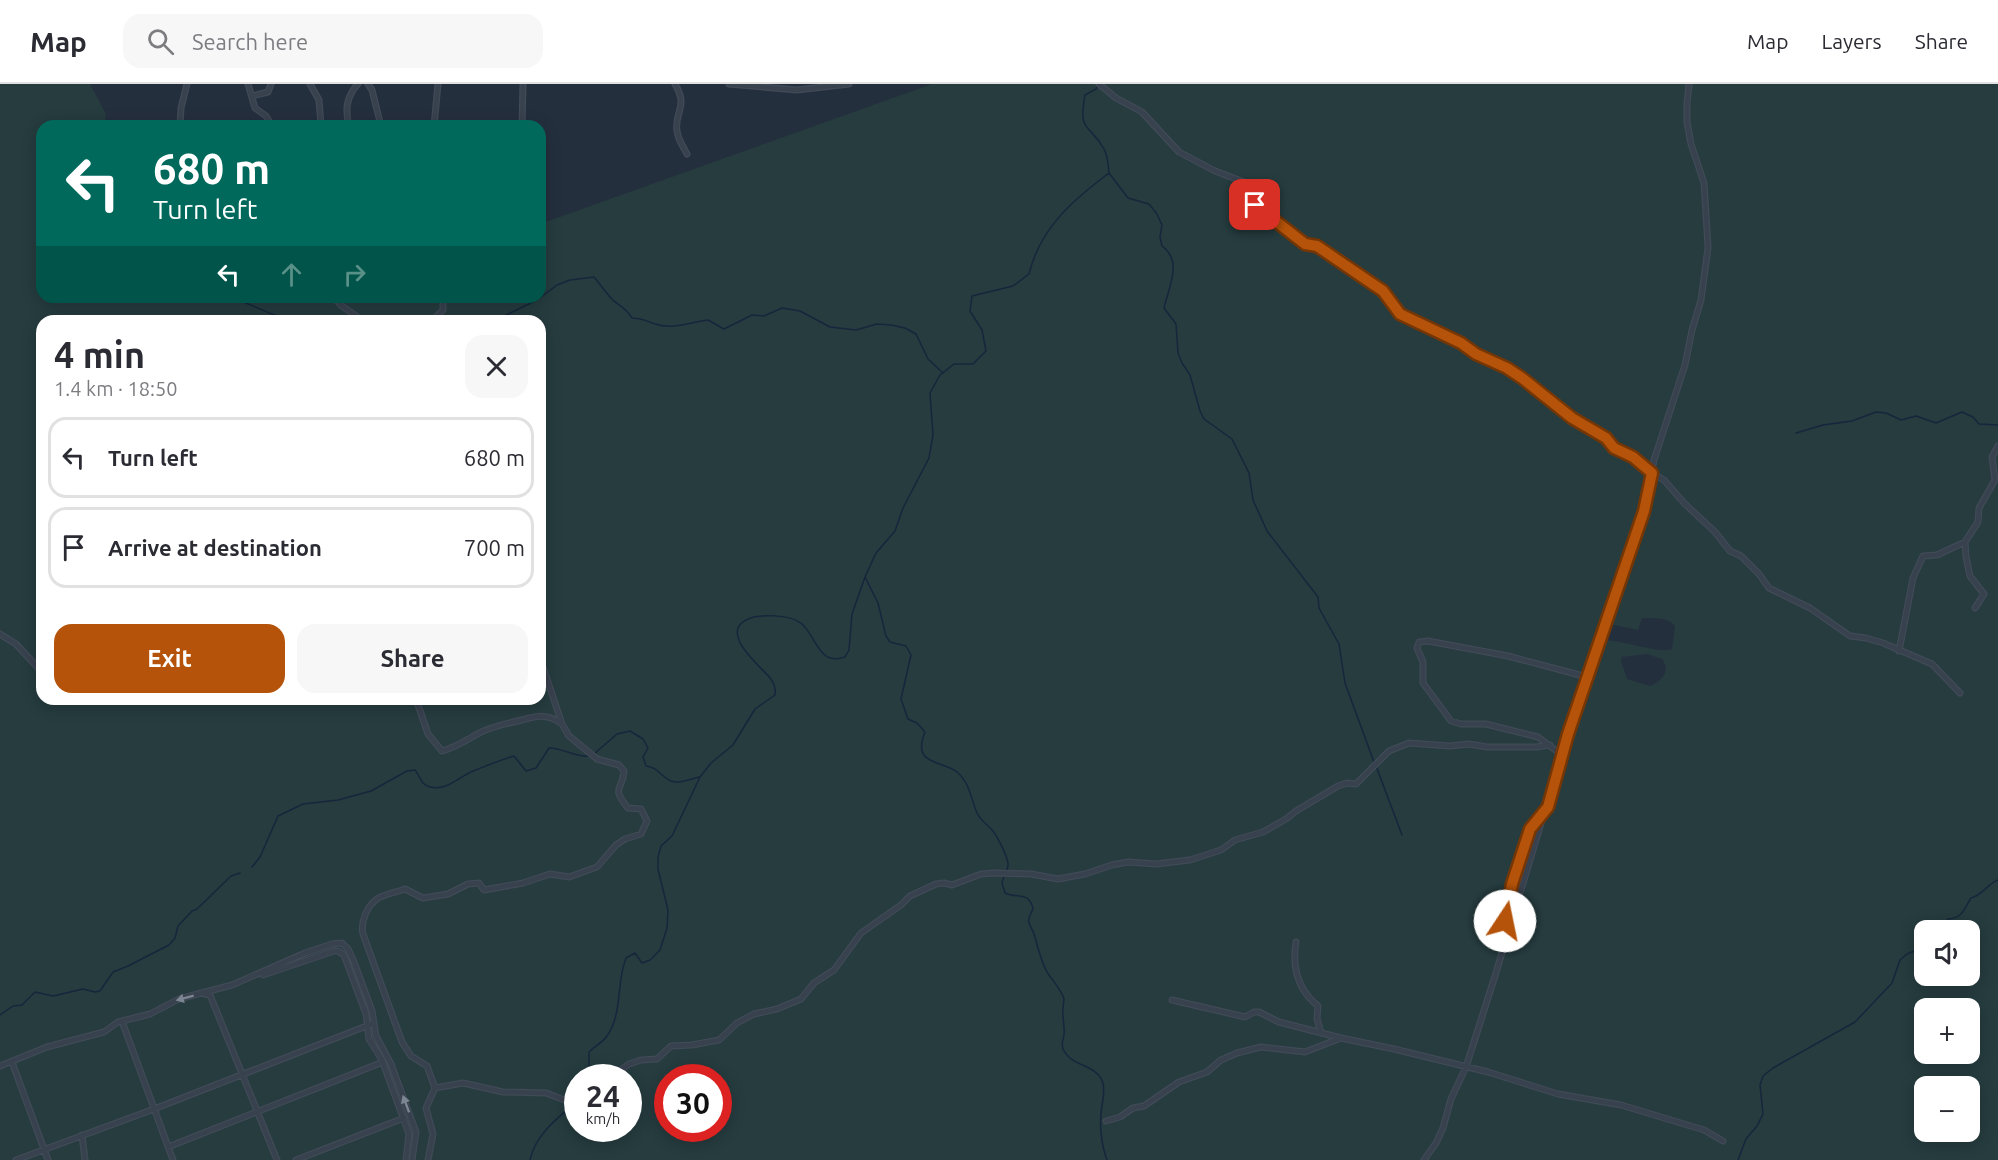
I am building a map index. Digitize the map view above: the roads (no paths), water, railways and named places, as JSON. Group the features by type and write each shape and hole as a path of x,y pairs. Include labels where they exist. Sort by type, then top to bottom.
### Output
{"street":[{"path":"181,120 187,84"},
{"path":"248,84 255,108 268,120"},
{"path":"252,96 268,92 271,84"},
{"path":"310,84 319,100 321,120"},
{"path":"347,120 348,99 358,84"},
{"path":"368,84 372,90 380,120"},
{"path":"435,120 438,84"},
{"path":"522,120 524,84"},
{"path":"675,84 682,98 676,130 678,140 687,154"},
{"path":"729,84 774,86 797,90 839,87 849,84"},
{"path":"1099,84 1116,98 1142,112 1179,152 1215,171 1244,182 1255,205 1263,212 1305,244 1317,246 1334,260 1383,291 1400,314 1461,343 1476,354 1514,373 1572,418 1606,438 1614,448 1633,457 1664,480 1684,503 1715,532 1730,551 1741,556 1759,574 1769,588 1810,608 1851,636 1866,638 1932,664 1960,693"},
{"path":"1424,1160 1443,1128 1451,1099 1466,1067 1587,676 1644,511 1654,460 1685,365 1701,300 1708,248 1704,183 1691,144 1687,122 1689,84"},
{"path":"339,303 355,315"},
{"path":"1899,651 1913,578 1923,556 1937,555 1965,542 1978,522 1979,508 1995,480 1992,457 1998,446"},
{"path":"1965,542 1970,576 1984,594 1975,608"},
{"path":"0,634 16,644 36,666"},
{"path":"1562,755 1538,737 1486,724 1458,724 1451,721 1423,683 1423,662 1417,650 1418,644 1428,641 1508,656 1587,676"},
{"path":"428,1160 433,1134 426,1108 435,1089 427,1066 411,1056 402,1042 362,925 372,904 383,896 408,889 416,896 423,898 448,894 474,882 479,883 484,890 523,883 550,874 569,877 597,867 616,845 625,839 641,834 647,820 644,812 639,808 628,808 618,794 624,771 619,765 597,759 574,741 562,724 546,676"},
{"path":"418,705 428,734 442,751 452,749 490,728 532,716 541,714 562,724"},
{"path":"629,1064 657,1059 671,1046 719,1040 737,1023 754,1014 777,1009 801,999 814,983 834,970 861,933 901,905 909,896 936,884 952,885 981,874 994,873 1031,874 1058,879 1128,862 1156,864 1190,860 1221,850 1235,840 1263,832 1338,786 1347,783 1356,784 1389,751 1408,743 1450,746 1469,744 1487,747 1550,745"},
{"path":"1502,953 1512,884 1530,829 1548,807"},
{"path":"1296,942 1295,973 1301,989 1318,1006 1317,1019 1321,1033"},
{"path":"0,1066 47,1047 104,1032 118,1022 150,1014 179,999 203,994 264,972 305,953 342,943 348,949 354,962 372,1011 369,1039 383,1062 410,1138 406,1160"},
{"path":"203,994 210,995 314,956 334,951 344,955 376,1036 391,1064 416,1132 412,1160"},
{"path":"210,995 277,1160"},
{"path":"1172,999 1245,1017 1256,1011 1279,1022 1321,1033 1511,1078 1558,1094 1621,1105 1704,1130 1723,1141"},
{"path":"123,1024 173,1160"},
{"path":"16,1160 371,1024"},
{"path":"1106,1121 1120,1117 1133,1108 1144,1106 1170,1088 1207,1072 1221,1060 1237,1053 1261,1047 1305,1052 1341,1038"},
{"path":"12,1062 48,1160"},
{"path":"168,1147 383,1062"},
{"path":"435,1089 463,1083 503,1092 546,1094 564,1100"},
{"path":"296,1160 404,1118"},
{"path":"82,1135 85,1160"}],"waterway":[{"path":"589,1064 589,1052 603,1041 612,1027 626,958 635,953 642,963 650,960 660,950 667,928 668,910 658,869 661,846 672,836 700,777 711,763 733,745 755,709 775,695 772,680 744,650 739,641 737,633 740,625 748,619 760,616 791,618 802,624 819,649 829,658 845,657 849,650 852,614 865,577 876,553 895,531 903,508 929,458 933,435 930,393 940,375 954,364 973,364 986,351 982,330 970,311 972,296 1013,286 1029,274 1041,243 1060,216 1109,173 1105,152 1086,126 1083,116 1085,95 1096,89 1098,85"},
{"path":"1109,173 1128,198 1149,204 1162,225 1160,237 1162,246 1172,259 1173,266 1164,308 1176,324 1178,353 1190,375 1200,411 1204,419 1232,439 1249,473 1253,500 1267,531 1318,597 1319,608 1339,644 1345,683 1374,762"},
{"path":"546,293 557,285 570,280 594,277 632,318 662,326 708,320 724,329 752,315 764,316 782,308 800,311 830,327 856,330 877,324 891,325 905,328 916,334 928,359 943,373"},
{"path":"246,303 274,315"},
{"path":"506,315 531,303"},
{"path":"1796,433 1823,425 1852,421 1876,412 1886,413 1901,420 1916,416 1936,423 1962,412 1973,417 1979,424 1998,425"},
{"path":"865,577 878,603 886,636 890,642 906,646 911,655 901,699 908,719 917,723 925,732 922,751 930,760 951,768 965,781 977,813 995,834 1007,858 1008,867 1002,883 1005,893 1026,898 1031,903 1033,909 1029,924 1045,968 1064,999 1063,1049 1072,1060 1095,1072 1103,1083 1101,1126 1107,1160"},
{"path":"594,754 617,734 630,731 643,739 648,748 643,757 646,766 655,769 673,782 699,777"},
{"path":"252,867 260,857 278,816 303,804 338,800 371,791 407,771 415,770 425,784 436,788 514,756 526,771 536,768 549,748 580,756 590,756"},
{"path":"1376,766 1402,835"},
{"path":"0,1015 13,1006 22,1005 35,992 53,996 83,989 100,991 113,972 169,945 175,938 178,926 192,911 197,909 231,876 240,873"},
{"path":"1947,920 1957,917 1963,912 1971,898 1998,880"},
{"path":"1738,1160 1746,1139 1763,1114 1760,1085 1763,1076 1773,1068 1855,1022 1892,983 1900,960 1914,951"},
{"path":"530,1160 541,1136 564,1113"}]}
